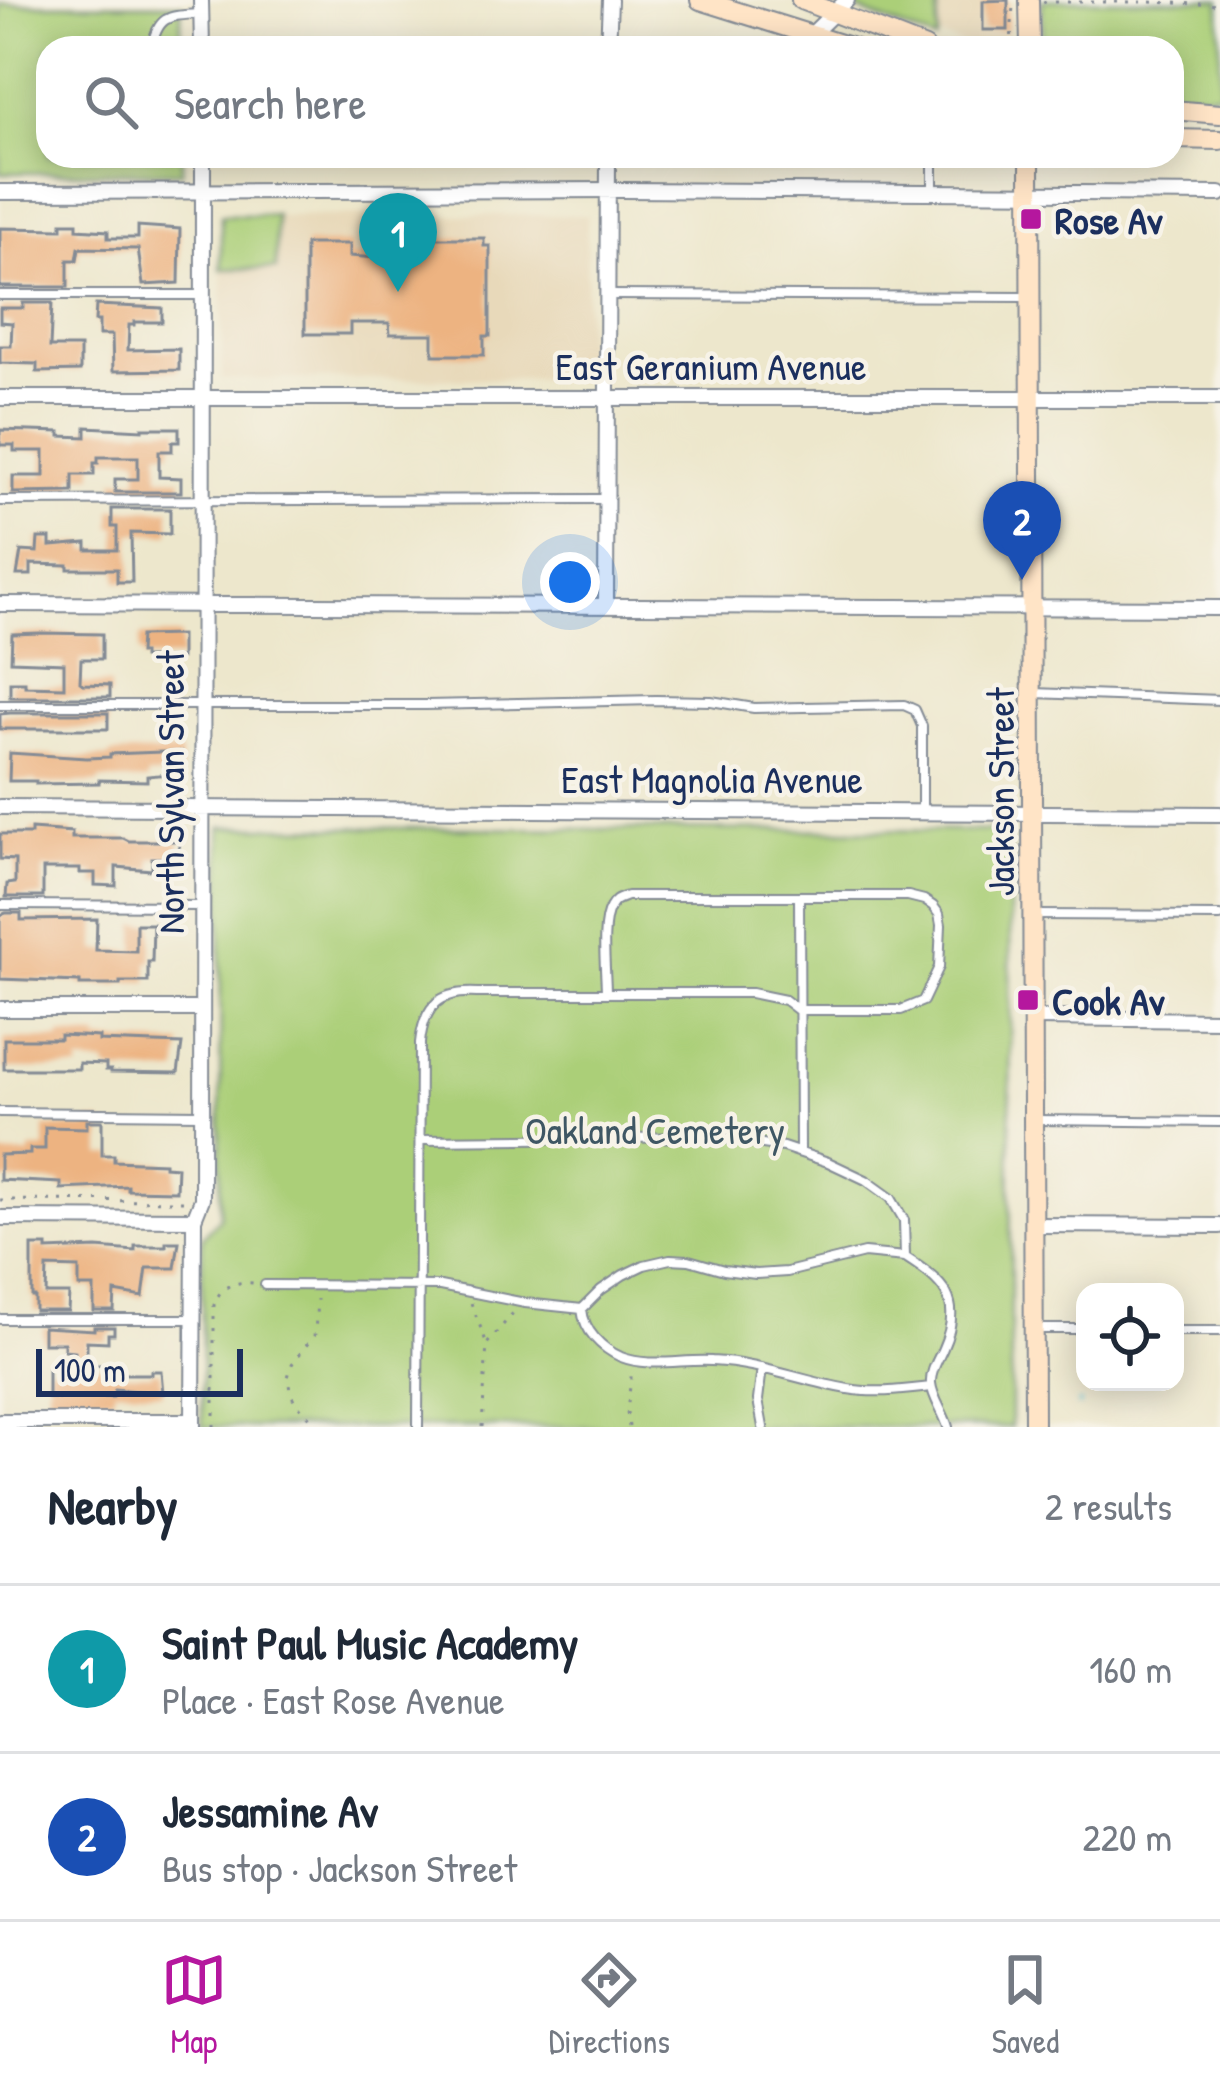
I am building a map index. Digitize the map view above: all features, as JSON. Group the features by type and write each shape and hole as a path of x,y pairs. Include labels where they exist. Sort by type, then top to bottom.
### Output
{"street":[{"path":"608,36 610,0"},
{"path":"700,0 818,36"},
{"path":"801,0 841,6 901,36"},
{"path":"1024,1 1028,36"},
{"path":"812,34 841,6"},
{"path":"1184,111 1220,114"},
{"path":"1184,139 1220,140"},
{"name":"North Sylvan Street","path":"193,1424 191,1212 202,1199 203,168"},
{"path":"607,604 608,168"},
{"path":"0,192 933,192 1031,175 1220,194"},
{"name":"Jackson Street","path":"1031,175 1034,1427"},
{"name":"East Geranium Avenue","path":"0,398 1220,398"},
{"path":"0,604 1220,608"},
{"name":"East Magnolia Avenue","path":"0,807 1220,814"},
{"path":"0,1010 201,1010"},
{"path":"1033,1018 1220,1020"},
{"path":"0,1218 191,1212"},
{"path":"1034,1225 1220,1226"},
{"path":"0,1420 193,1424"}],"lane":[{"path":"155,36 166,18 201,7"},
{"path":"933,168 933,192"},
{"path":"0,295 203,295"},
{"path":"608,295 1030,297"},
{"path":"0,501 607,499"},
{"path":"1032,693 1220,700"},
{"path":"0,705 656,700 754,708 904,705 915,710 922,726 922,811"},
{"path":"418,1427 420,1042 430,1006 464,992 606,993 751,993 784,1000 798,1010 901,1010 923,1000 935,978 941,925 933,906 908,896 627,896 615,901 605,923 606,993"},
{"path":"800,896 800,1152"},
{"path":"0,905 203,906"},
{"path":"1033,915 1220,916"},
{"path":"0,1112 201,1114"},
{"path":"1033,1120 1220,1122"},
{"path":"420,1140 716,1137 800,1152 866,1180 891,1198 904,1220 905,1257"},
{"path":"265,1285 440,1286 582,1309 623,1275 670,1259 756,1274 816,1266 863,1253 905,1257 933,1274 949,1294 948,1337 931,1376 931,1388 948,1427"},
{"path":"582,1309 591,1335 607,1350 634,1361 711,1360 853,1390 931,1388"},
{"path":"0,1319 195,1319"},
{"path":"1034,1329 1076,1329"},
{"path":"1184,1331 1220,1331"},
{"path":"762,1368 758,1400 763,1427"}],"path":[{"path":"1014,36 1024,1 1220,5"},
{"path":"0,1200 185,1202 191,1212"},
{"path":"214,1427 214,1305 228,1285 265,1285"},
{"path":"315,1427 290,1391 288,1377 315,1334 317,1285"},
{"path":"464,1291 487,1344 482,1427"},
{"path":"487,1344 513,1313 533,1304"},
{"path":"629,1427 634,1361"}],"shaded area":[{"path":"1008,0 1008,36 938,36 938,1"},
{"path":"587,215 586,379 222,379 222,216"}],"green space":[{"path":"859,0 938,0 938,36 923,36 855,9"},
{"path":"1042,0 1220,0 1220,93 1184,93 1184,36 1042,36"},
{"path":"0,4 181,4 181,36 36,36 36,168 182,168 182,172 0,173"},
{"path":"221,215 276,215 276,269 221,269"},
{"name":"Oakland Cemetery","path":"221,827 1010,831 1011,1427 202,1427 202,1237 220,1217"}],"building":[{"path":"1008,0 1008,30 983,30 983,1"},
{"path":"62,223 108,231 108,238 138,238 138,226 180,229 179,283 143,285 138,249 79,248 77,260 68,260 68,287 0,287 0,228 62,229"},
{"path":"434,238 484,238 484,246 490,246 490,336 484,336 484,355 433,355 433,334 390,334 389,323 350,323 350,334 305,334 305,244 350,244 350,256 390,259 390,246 433,246"},
{"path":"23,303 52,303 50,347 80,347 80,371 37,372 37,364 0,363 0,346 11,346 12,323 0,322 0,308 23,308"},
{"path":"96,305 162,308 162,322 129,325 128,350 179,349 179,370 113,371 112,335 99,335"},
{"path":"86,427 179,428 179,442 172,442 172,451 159,451 159,477 181,478 181,492 115,492 115,479 138,479 138,457 98,457 94,475 73,475 73,492 13,493 13,476 44,476 44,451 14,451 14,445 0,445 0,430 86,437"},
{"path":"112,509 170,509 170,534 131,533 132,582 117,582 117,569 68,569 68,565 31,564 31,575 17,575 21,551 37,552 38,538 50,538 50,546 87,543 87,550 117,550"},
{"path":"12,634 102,634 102,659 81,659 80,682 110,685 110,697 10,697 10,682 64,687 64,663 11,661"},
{"path":"181,635 181,658 143,658 139,653 140,636"},
{"path":"108,713 108,729 0,729 0,714"},
{"path":"181,752 181,773 147,776 147,781 9,781 10,753 86,758"},
{"path":"31,829 72,832 72,838 179,841 179,858 152,858 152,870 116,867 116,886 95,885 95,873 80,873 80,869 43,869 43,897 6,897 7,884 15,883 15,860 0,859 0,834 31,834"},
{"path":"21,913 21,920 97,919 96,950 136,951 136,924 153,924 148,982 80,985 0,979 0,915"},
{"path":"60,1035 182,1044 178,1073 111,1072 106,1064 79,1063 79,1069 4,1069 4,1039 60,1039"},
{"path":"87,1121 102,1121 102,1155 114,1155 114,1161 177,1167 176,1191 128,1190 128,1186 61,1189 61,1183 0,1180 0,1155 45,1149 45,1127 87,1128"},
{"path":"166,1242 179,1242 175,1268 147,1268 143,1297 115,1292 114,1311 94,1311 94,1287 79,1287 79,1268 47,1267 46,1294 69,1294 68,1311 35,1311 32,1246 135,1251 135,1246 166,1246"},
{"path":"43,1327 114,1327 108,1342 87,1341 87,1365 106,1365 115,1368 115,1374 161,1371 163,1393 115,1389 113,1397 48,1398 48,1367 74,1368 75,1351 64,1350 64,1343 43,1343"}],"place":[{"name":"Rose Av","path":"1031,219"},
{"name":"Saint Paul Music Academy","path":"398,292"},
{"name":"Jessamine Av","path":"1022,580"},
{"name":"Cook Av","path":"1028,1000"}]}
